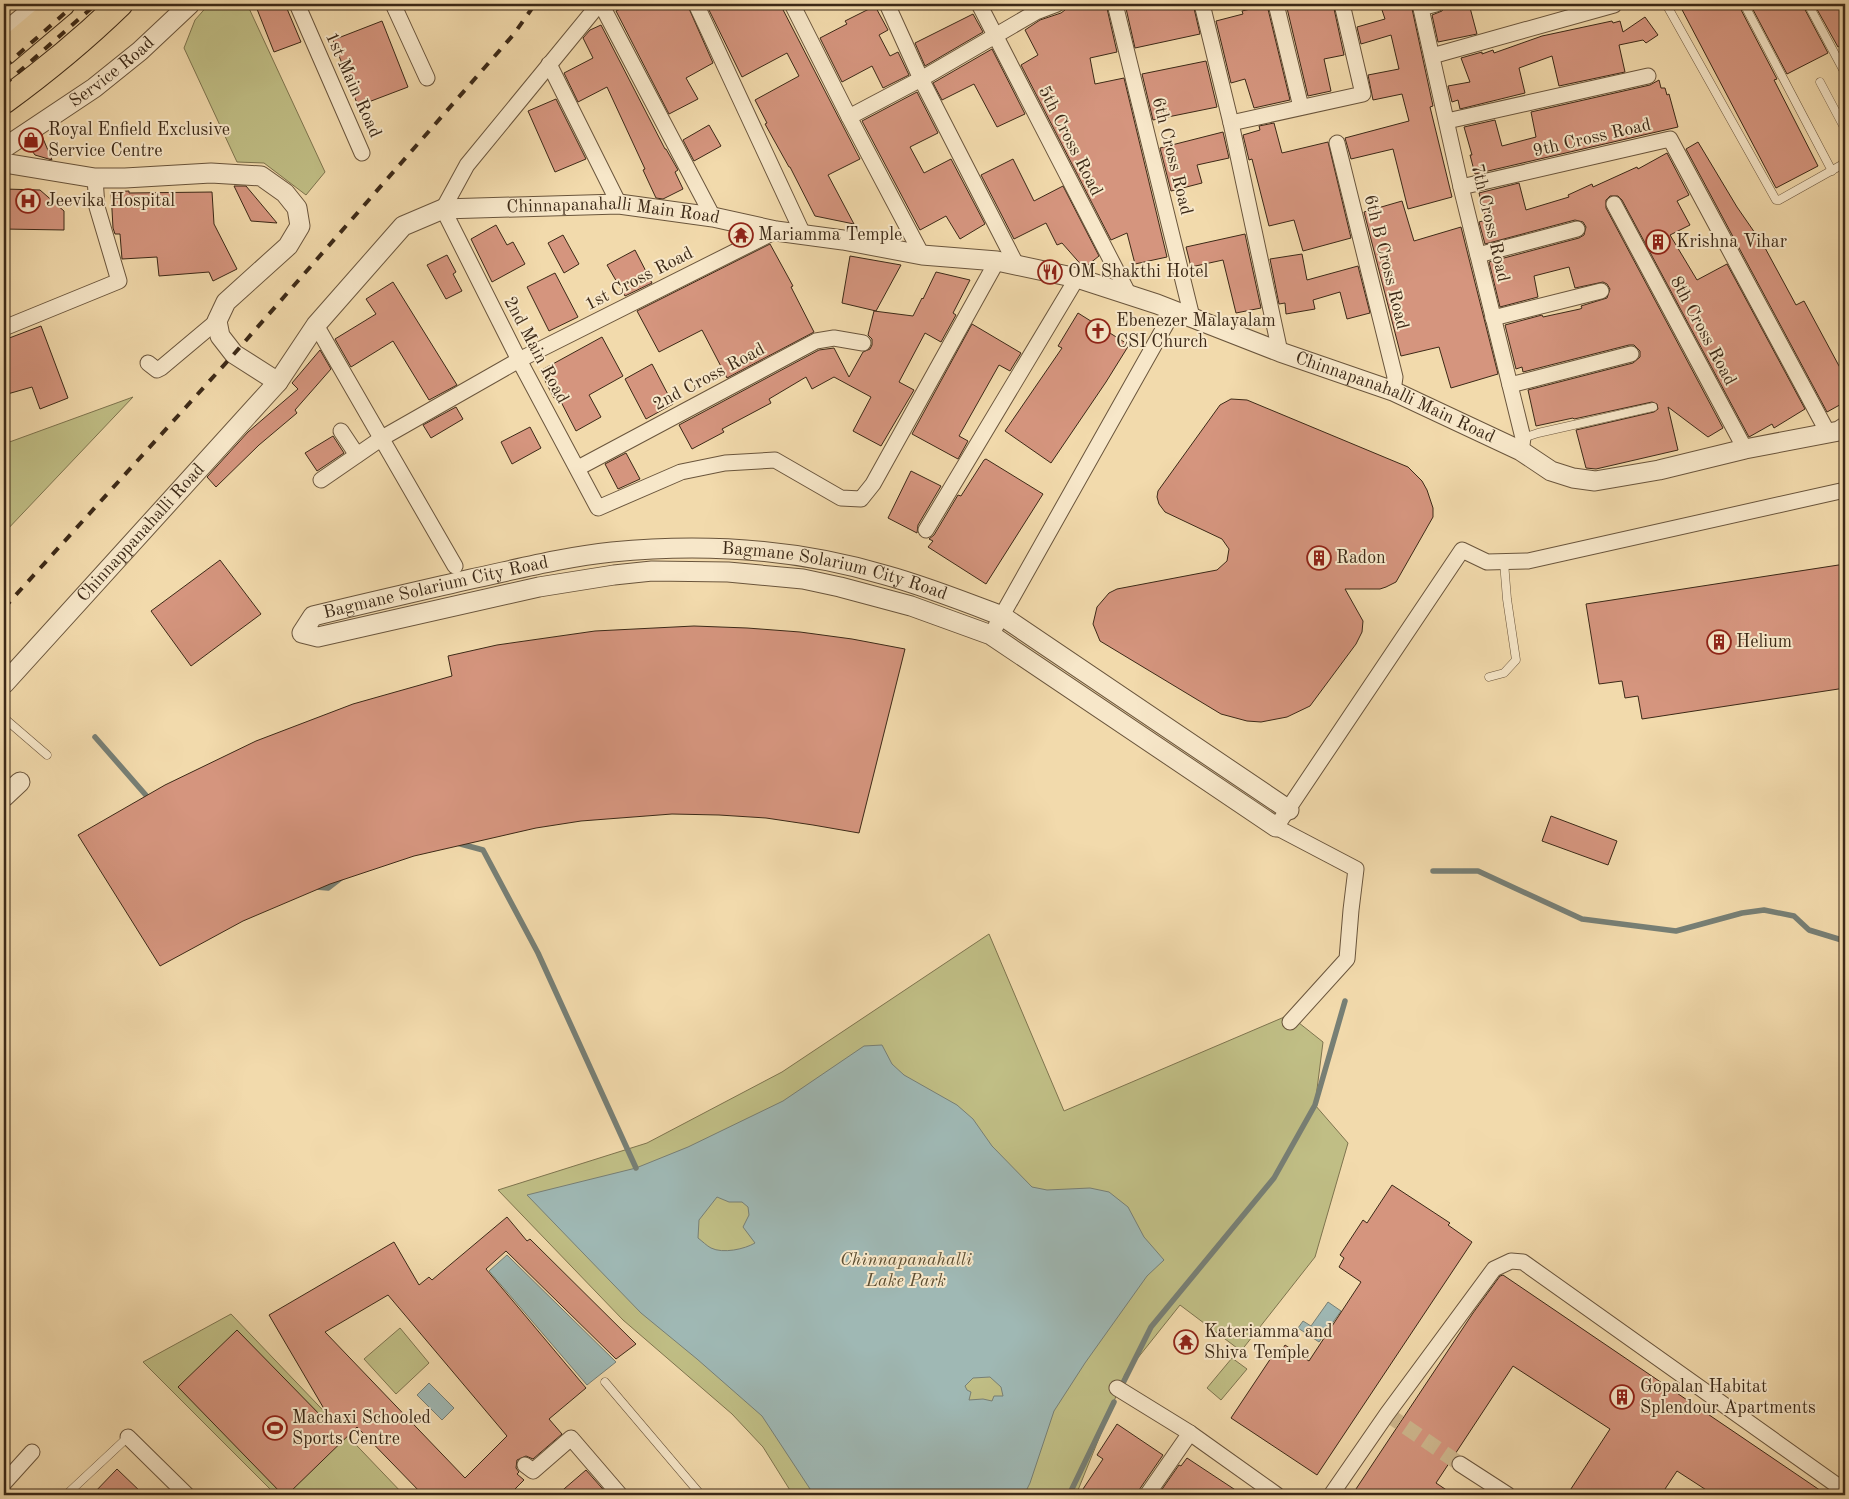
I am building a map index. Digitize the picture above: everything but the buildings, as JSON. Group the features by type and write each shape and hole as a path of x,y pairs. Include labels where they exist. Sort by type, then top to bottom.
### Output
{"highway":[{"path":"4,53 62,4"},
{"path":"4,101 40,75 102,22 120,4"}],"street":[{"path":"4,33 39,4"},
{"name":"Service Road","path":"4,148 94,88 140,51 190,4"},
{"name":"1st Main Road","path":"297,4 362,153"},
{"path":"393,4 426,78"},
{"path":"443,209 467,165 600,4 713,217"},
{"path":"696,4 803,234"},
{"path":"792,4 922,255"},
{"path":"886,4 921,79 1017,266"},
{"name":"5th Cross Road","path":"978,4 1129,295"},
{"path":"849,117 995,37 1034,8 1057,4"},
{"name":"6th Cross Road","path":"1115,4 1192,317"},
{"path":"1202,4 1231,123 1280,352"},
{"path":"1276,4 1301,107"},
{"path":"1231,123 1363,94 1342,4"},
{"path":"1420,6 1436,4"},
{"path":"1432,56 1614,4"},
{"name":"7th Cross Road","path":"1420,6 1461,187 1510,385 1522,445"},
{"path":"549,64 619,204"},
{"path":"1447,120 1648,76"},
{"name":"9th Cross Road","path":"1461,187 1670,139 1837,430"},
{"name":"6th B Cross Road","path":"1337,143 1395,377 1393,391"},
{"path":"4,163 95,178 211,173 261,176 286,193 297,208 300,226 288,246 226,302 217,321 161,368 157,370 148,363"},
{"path":"4,328 119,281 98,207 95,178"},
{"name":"Chinnapanahalli Main Road","path":"278,382 316,325 403,226 443,209 619,204 713,217 776,232 803,234 922,255 997,262 1077,278 1174,310 1280,352 1393,391 1522,445 1551,471 1573,478 1595,482 1659,470 1837,430"},
{"name":"8th Cross Road","path":"1614,204 1745,450"},
{"name":"2nd Main Road","path":"443,209 519,360 598,508 681,472 725,464 775,460 841,498 861,499 873,484 997,262"},
{"path":"1478,256 1578,230"},
{"name":"1st Cross Road","path":"321,480 382,438 519,360 776,232"},
{"path":"926,530 1077,278"},
{"path":"1493,318 1602,291"},
{"path":"991,635 1174,310"},
{"path":"217,321 220,336 234,354 278,382"},
{"path":"316,325 456,566"},
{"name":"2nd Cross Road","path":"578,468 816,341 834,338 863,343"},
{"path":"1510,385 1631,354"},
{"name":"Chinnappanahalli Road","path":"4,684 278,382"},
{"path":"341,431 357,454"},
{"path":"1290,1022 1347,959 1350,910 1356,869 1276,827 1462,550 1487,562 1528,561 1845,490"},
{"name":"Bagmane Solarium City Road","path":"1276,827 991,635 911,606 840,587 766,574 690,570 642,572 539,587 318,637 302,633 313,616 534,565 612,552 680,548 729,549 768,552 845,565 918,585 1002,616 1289,810"},
{"path":"4,797 20,782"},
{"path":"1331,1495 1387,1414 1494,1269 1511,1261 1523,1262 1845,1491"},
{"path":"1117,1388 1190,1433 1277,1495"},
{"path":"1147,1495 1190,1433"},
{"path":"128,1437 187,1495"},
{"path":"525,1465 533,1472 571,1438 620,1495"},
{"path":"4,1482 32,1452"},
{"path":"1460,1464 1508,1495"}],"lane":[{"path":"1666,4 1776,200 1832,171 1845,162"},
{"path":"1744,4 1832,171"},
{"path":"1808,4 1845,73"},
{"path":"1820,82 1845,129"},
{"path":"1522,445 1538,433 1653,407"},
{"path":"1489,677 1504,673 1516,660 1507,599 1504,562"},
{"path":"4,718 47,755"},
{"path":"605,1382 701,1495"},
{"path":"66,1495 128,1437"}],"green space":[{"path":"209,4 247,4 325,172 306,195 264,163 237,162 184,48 195,20"},
{"path":"133,397 4,533 4,444"},
{"name":"Chinnapanahalli Lake Park","path":"989,934 1064,1111 1289,1015 1323,1042 1315,1105 1348,1143 1315,1257 1241,1351 1180,1305 1125,1374 1076,1495 793,1495 763,1447 732,1414 623,1320 498,1190 647,1143 782,1072"},
{"name":"Machaxi Schooled Sports Centre","path":"231,1314 404,1495 276,1495 143,1362"},
{"path":"400,1328 429,1363 396,1394 364,1359"},
{"path":"1232,1358 1247,1369 1221,1400 1207,1388"}],"water":[{"path":"882,1045 892,1064 904,1075 957,1105 973,1119 992,1146 1032,1187 1047,1190 1090,1188 1109,1192 1128,1207 1144,1237 1164,1260 1147,1276 1085,1363 1054,1411 1030,1483 1024,1495 814,1495 762,1416 641,1313 527,1195 636,1168 688,1147 783,1101 864,1046","holes":["717,1197 729,1202 742,1202 748,1207 749,1215 743,1227 755,1243 740,1249 722,1251 711,1248 698,1238 699,1220","990,1377 1001,1387 1003,1396 994,1396 992,1401 983,1399 969,1400 971,1392 965,1386 973,1378"]},
{"path":"507,1255 616,1362 587,1385 489,1271"},
{"path":"1328,1302 1341,1311 1319,1342 1298,1328 1303,1321 1311,1326"},
{"path":"429,1383 454,1408 442,1420 417,1395"}],"waterway":[{"path":"95,737 151,801"},
{"path":"457,843 483,850 538,953 636,1168"},
{"path":"1433,871 1478,871 1582,919 1676,931 1742,913 1764,910 1794,916 1809,930 1845,941"},
{"path":"316,887 328,888 341,878"},
{"path":"1120,1389 1151,1327 1274,1178 1315,1105 1345,1001"},
{"path":"1069,1495 1114,1402"}],"tunnel":[{"path":"1387,1414 1460,1464"}],"railway":[{"path":"4,67 75,4"},
{"path":"4,85 96,4"},
{"path":"4,608 234,354 514,34 535,4"}],"place":[{"name":"Royal Enfield Exclusive Service Centre","path":"31,140"},
{"name":"Jeevika Hospital","path":"28,201"},
{"name":"Mariamma Temple","path":"741,235"},
{"name":"Krishna Vihar","path":"1658,242"},
{"name":"OM Shakthi Hotel","path":"1050,272"},
{"name":"Ebenezer Malayalam CSI Church","path":"1098,331"},
{"name":"Radon","path":"1319,558"},
{"name":"Helium","path":"1719,642"},
{"name":"Kateriamma and Shiva Temple","path":"1186,1342"},
{"name":"Gopalan Habitat Splendour Apartments","path":"1622,1397"},
{"name":"Machaxi Schooled Sports Centre","path":"275,1428"}]}
